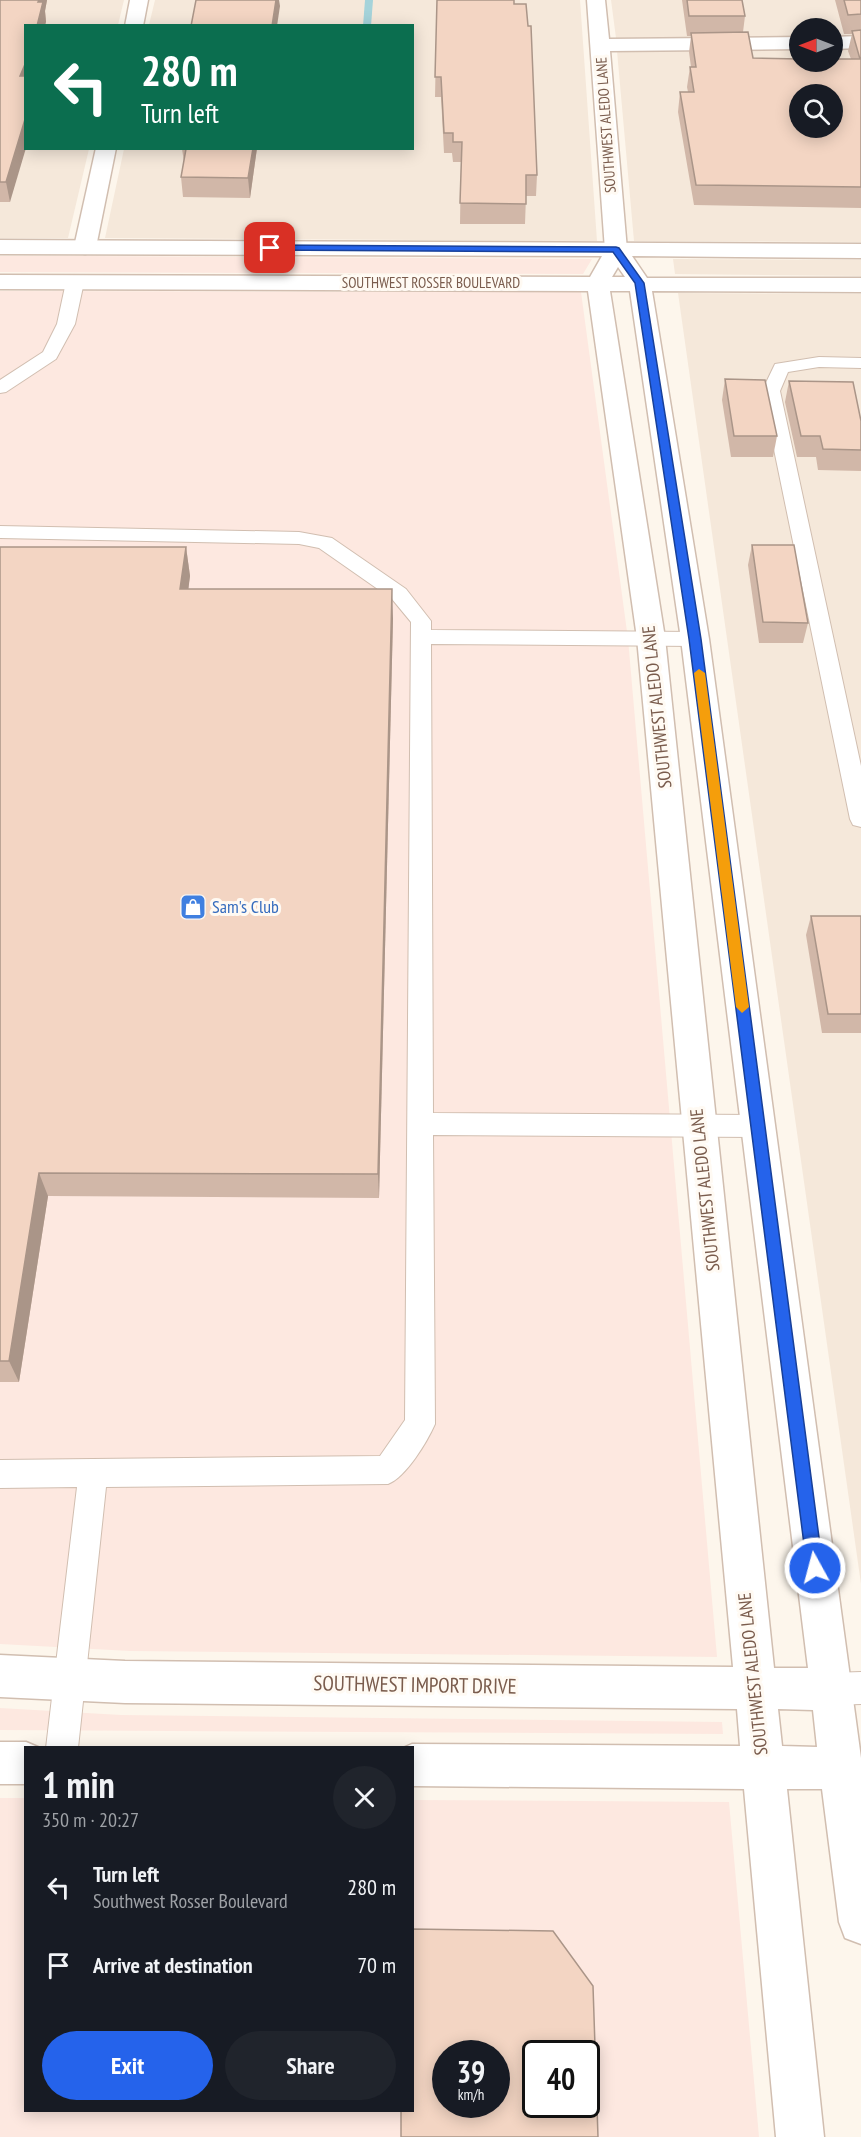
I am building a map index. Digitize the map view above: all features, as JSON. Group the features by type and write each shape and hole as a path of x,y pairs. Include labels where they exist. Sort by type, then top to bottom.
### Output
{"street":[{"path":"134,24 139,0"},
{"name":"SOUTHWEST ALEDO LANE","path":"596,0 616,250"},
{"path":"843,43 861,42"},
{"path":"600,45 789,43"},
{"path":"85,247 106,150"},
{"name":"SOUTHWEST ROSSER BOULEVARD","path":"0,247 861,251"},
{"path":"598,283 616,250 640,283 695,639 757,1126 846,1688 861,1922"},
{"name":"SOUTHWEST ROSSER BOULEVARD","path":"0,282 861,285"},
{"name":"SOUTHWEST ALEDO LANE","path":"598,283 651,638 800,2137"},
{"name":"SOUTHWEST IMPORT DRIVE","path":"0,1676 69,1680 754,1689 846,1688"},
{"path":"0,1763 24,1763"},
{"path":"414,1765 851,1768"}],"lane":[{"path":"0,388 50,355 66,324 75,282"},
{"path":"861,363 819,362 781,368 771,391 861,819"},
{"path":"0,532 299,538 325,543 399,594 421,621 420,1425 388,1470 0,1474"},
{"path":"421,637 695,639"},
{"path":"420,1124 757,1126"},
{"path":"62,1746 93,1474"}],"shaded area":[{"path":"0,0 124,0 118,24 24,24 24,150 89,150 68,238 0,238"},
{"path":"155,0 580,0 597,241 105,238 124,150 414,150 414,24 149,24"},
{"path":"611,0 861,0 861,35 843,36 843,18 789,18 789,36 616,38"},
{"path":"843,49 861,49 861,242 634,241 617,51 789,50 789,72 843,72"},
{"path":"0,256 592,259 583,274 0,272"},
{"path":"673,259 861,260 861,276 675,274"},
{"path":"0,291 581,292 628,639 717,1657 130,1651 0,1644"},
{"path":"678,293 861,294 861,1584"},
{"path":"0,1708 121,1715 722,1722 723,1734 0,1730"},
{"path":"0,1798 24,1798 24,2112 414,2112 414,1800 729,1802 759,2137 0,2137"}],"building":[{"path":"0,0 39,0 38,2 43,2 38,24 24,24 24,67 20,76 24,76 24,123 6,182 0,182"},
{"path":"196,0 276,0 272,24 191,24"},
{"path":"437,0 514,0 514,4 526,4 528,26 531,26 537,175 526,175 526,204 460,203 462,142 453,142 453,133 444,133 441,77 435,77"},
{"path":"687,0 742,0 745,16 689,16"},
{"path":"844,0 861,0 861,14 848,15"},
{"path":"861,30 861,187 696,185 680,92 694,92 690,67 696,67 691,33 748,32 753,58 789,59 789,72 843,72 843,59 860,59 852,31"},
{"path":"186,150 253,150 248,178 181,177"},
{"path":"725,379 765,380 777,436 734,436"},
{"path":"789,381 853,382 861,421 861,450 823,449 820,436 801,436"},
{"path":"752,545 794,545 808,623 763,622"},
{"name":"Sam's Club","path":"0,547 186,547 180,589 392,589 378,1174 39,1173 9,1361 0,1361"},
{"path":"811,916 861,916 861,1014 828,1014"},
{"path":"414,1929 553,1931 593,1986 595,2040 522,2040 522,2118 597,2118 598,2137 401,2137 401,2112 414,2112"}],"waterway":[{"path":"367,24 369,0"}],"slow traffic":[{"path":"699,673 742,1007"}],"place":[{"name":"Sam's Club","path":"193,907"}],"route":[{"path":"270,248 616,250 640,283 695,639 815,1568"}]}
